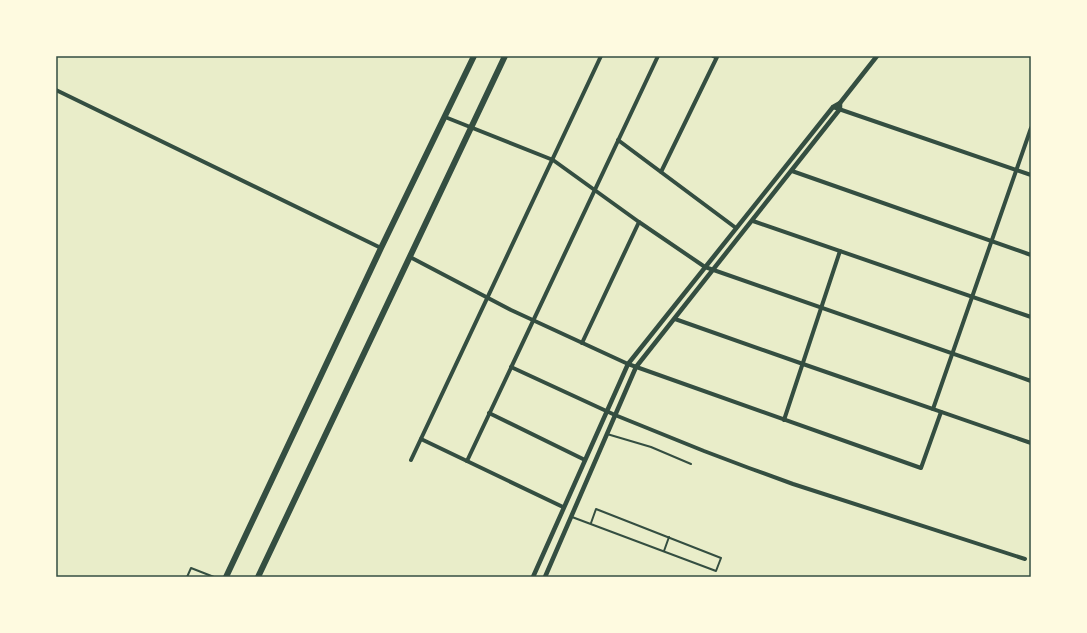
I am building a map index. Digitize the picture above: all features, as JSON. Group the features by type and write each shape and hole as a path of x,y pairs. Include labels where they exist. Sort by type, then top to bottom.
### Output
{"main road":[{"path":"226,577 474,56"},
{"path":"258,577 505,56"}],"street":[{"path":"411,460 601,56"},
{"path":"467,461 658,56"},
{"path":"533,577 628,364 833,107 840,103 877,56"},
{"path":"661,172 715,57"},
{"path":"56,90 382,248"},
{"path":"545,577 636,367 753,221 840,109 840,103"},
{"path":"833,107 1031,175"},
{"path":"445,117 553,160 639,222 705,266 1031,381"},
{"path":"933,409 1031,128"},
{"path":"618,140 736,228"},
{"path":"792,171 1031,255"},
{"path":"753,221 1031,317"},
{"path":"582,343 639,222"},
{"path":"784,420 840,251"},
{"path":"410,257 488,298 628,364 921,468 941,412"},
{"path":"675,319 1031,443"},
{"path":"511,367 615,415 704,451 793,484 1025,559"},
{"path":"489,413 585,460"},
{"path":"421,439 563,507"}],"lane":[{"path":"607,434 651,448 691,464"},
{"path":"572,516 716,572 721,558 596,509 591,523"},
{"path":"664,551 669,537"},
{"path":"187,577 191,568 214,577"}]}
